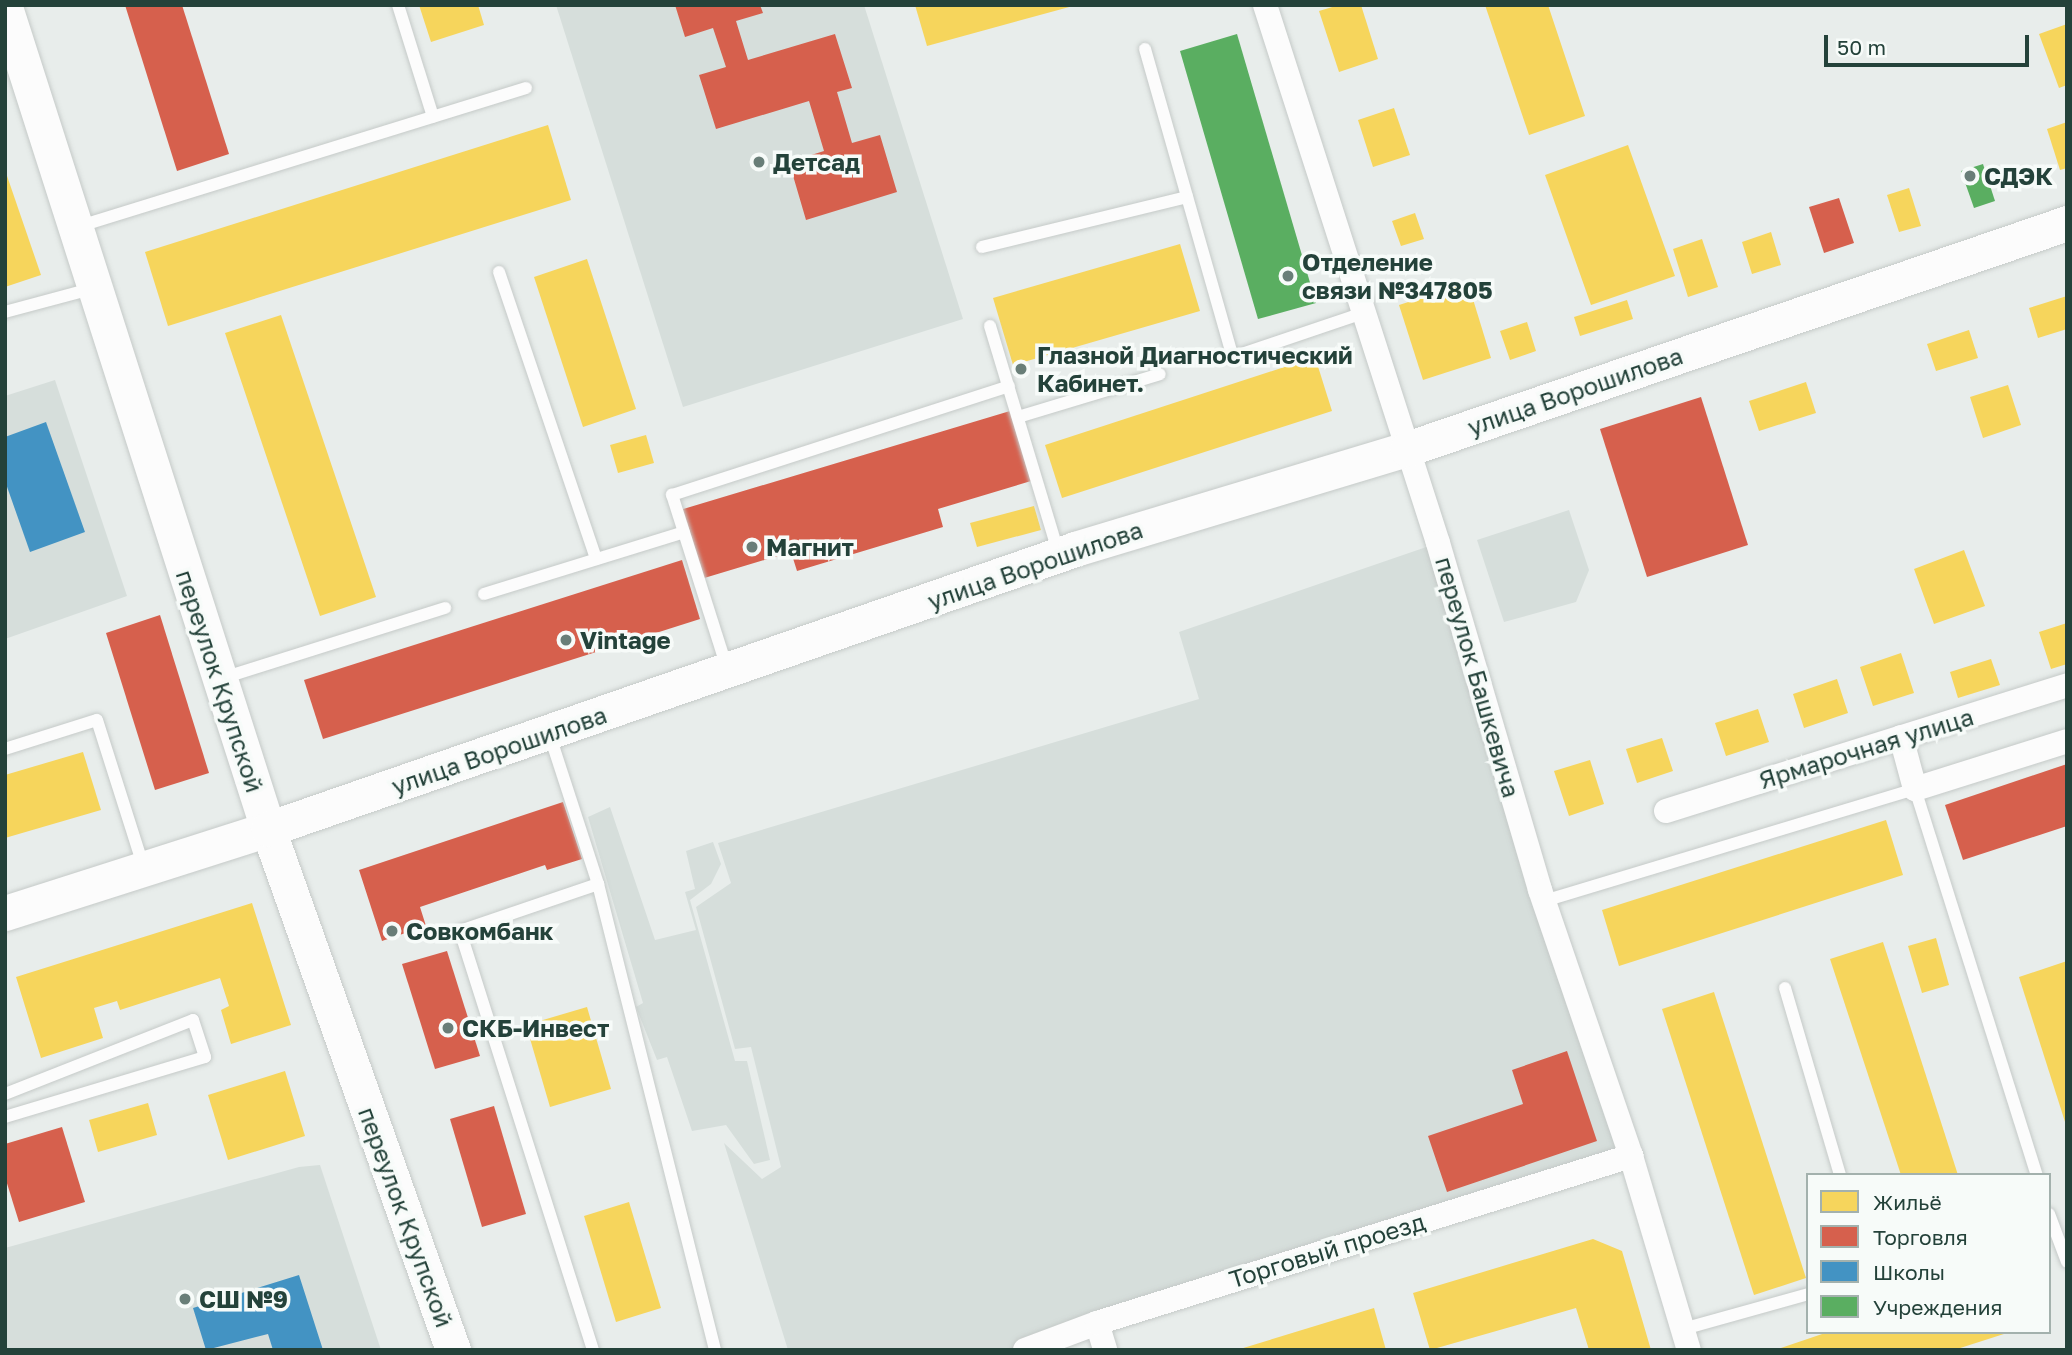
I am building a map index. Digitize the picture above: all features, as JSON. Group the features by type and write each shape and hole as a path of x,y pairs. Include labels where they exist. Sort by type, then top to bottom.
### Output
{"street":[{"name":"переулок Башкевича","path":"1265,5 1407,449 1544,901 1631,1156 1686,1340"},
{"name":"переулок Крупской","path":"5,7 92,289 268,829 453,1350"},
{"name":"улица Ворошилова","path":"5,913 268,829 1059,554 1407,449 2067,223"},
{"name":"Ярмарочная улица","path":"1666,811 2067,685"},
{"path":"1901,737 1915,789 2067,741"},
{"name":"Торговый проезд","path":"1026,1350 1097,1323 1631,1156"},
{"path":"1097,1323 1105,1350"}],"lane":[{"path":"398,5 433,117"},
{"path":"1145,49 1233,356 1363,313"},
{"path":"73,228 526,88"},
{"path":"982,247 1187,197"},
{"path":"499,272 596,559"},
{"path":"5,313 92,289"},
{"path":"990,326 1059,554"},
{"path":"1018,417 1160,374"},
{"path":"728,671 673,495 1009,386"},
{"path":"484,594 684,532"},
{"path":"220,680 446,608"},
{"path":"5,748 97,720 145,869"},
{"path":"548,733 598,884 715,1350"},
{"path":"1544,901 1915,789 2036,1173"},
{"path":"593,1350 460,931 598,884"},
{"path":"1785,988 1839,1173"},
{"path":"5,1094 193,1020 205,1056 5,1117"},
{"path":"2051,1224 2067,1262"},
{"path":"1686,1340 1806,1295"}],"shaded area":[{"name":"Детсад","path":"556,5 864,5 963,319 683,407"},
{"path":"55,380 127,596 5,639 5,396"},
{"path":"1569,510 1589,570 1576,602 1504,622 1477,540"},
{"path":"1438,543 1631,1156 1011,1350 788,1350 724,1143 762,1179 781,1167 751,1047 735,1049 696,907 731,883 718,843 1199,699 1179,632"},
{"path":"610,807 655,940 696,930 685,892 695,889 686,851 713,842 721,864 711,884 690,900 735,1061 747,1061 770,1160 754,1164 726,1125 692,1131 667,1057 657,1060 636,1007 643,1003 588,817"},
{"name":"СШ №9","path":"320,1165 381,1350 5,1350 5,1248 299,1167"}],"building: Жильё":[{"path":"419,5 478,5 484,25 431,42"},
{"path":"915,5 1073,5 1073,6 927,46"},
{"path":"1339,5 1361,5 1378,59 1339,72 1319,11"},
{"path":"1485,5 1548,5 1585,116 1529,135"},
{"path":"2067,24 2067,85 2059,88 2039,34"},
{"path":"1394,108 1410,155 1373,167 1358,120"},
{"path":"2067,122 2067,168 2060,170 2047,129"},
{"path":"548,125 571,200 168,326 145,252"},
{"path":"1628,145 1675,276 1591,305 1545,175"},
{"path":"5,170 41,275 5,287"},
{"path":"1909,188 1921,226 1899,232 1887,195"},
{"path":"1415,213 1424,239 1401,246 1392,221"},
{"path":"1771,232 1781,265 1752,274 1742,242"},
{"path":"1702,239 1718,287 1688,297 1673,249"},
{"path":"1180,244 1200,311 1013,365 993,298"},
{"path":"587,259 636,409 583,427 534,277"},
{"path":"1468,283 1491,358 1423,380 1399,305"},
{"path":"2067,296 2067,329 2038,338 2029,308"},
{"path":"1627,300 1633,319 1580,336 1574,317"},
{"path":"281,315 376,597 320,616 225,333"},
{"path":"1527,322 1536,351 1510,360 1500,331"},
{"path":"1969,330 1978,358 1936,371 1927,344"},
{"path":"1315,357 1332,411 1062,498 1045,445"},
{"path":"1806,382 1816,413 1759,431 1749,401"},
{"path":"2008,385 2021,425 1983,438 1970,397"},
{"path":"646,435 654,463 618,473 610,445"},
{"path":"1034,506 1041,530 977,547 970,523"},
{"path":"1964,550 1985,606 1934,624 1914,569"},
{"path":"2067,623 2067,664 2051,669 2039,632"},
{"path":"1901,653 1914,693 1873,706 1860,667"},
{"path":"1991,659 2000,685 1958,698 1950,672"},
{"path":"1837,679 1848,713 1804,728 1793,694"},
{"path":"1758,709 1769,742 1726,756 1715,723"},
{"path":"1662,738 1673,771 1637,783 1626,749"},
{"path":"83,752 101,810 5,838 5,775"},
{"path":"1590,760 1604,804 1569,816 1554,771"},
{"path":"1886,820 1903,875 1619,966 1602,910"},
{"path":"252,903 291,1025 231,1044 221,1010 229,1006 220,978 120,1010 117,1001 94,1008 103,1038 41,1058 16,977"},
{"path":"1936,938 1949,985 1922,993 1908,946"},
{"path":"1883,942 1957,1173 1900,1173 1830,959"},
{"path":"2067,961 2067,1124 2066,1125 2019,977"},
{"path":"1714,992 1806,1278 1754,1295 1662,1009"},
{"path":"587,1007 611,1089 550,1107 526,1025"},
{"path":"285,1071 305,1136 228,1160 208,1095"},
{"path":"148,1103 157,1135 98,1152 89,1120"},
{"path":"629,1202 661,1308 616,1322 584,1216"},
{"path":"1593,1239 1622,1251 1651,1350 1589,1350 1576,1308 1430,1350 1413,1293"},
{"path":"1374,1308 1386,1350 1240,1350 1240,1349"},
{"path":"1822,1334 2004,1334 1954,1350 1775,1350"}],"building: Торговля":[{"path":"125,5 182,5 229,154 177,171"},
{"path":"675,5 760,5 763,13 736,21 748,60 835,34 852,88 837,92 852,143 880,135 897,192 806,220 789,162 824,151 809,101 716,129 699,75 726,67 713,28 685,37"},
{"path":"1839,198 1854,243 1824,253 1809,207"},
{"path":"1701,397 1748,545 1647,577 1600,429"},
{"path":"1010,411 1031,481 938,509 943,527 797,571 791,552 701,579 680,510"},
{"path":"682,560 700,619 323,739 304,680"},
{"path":"160,615 209,773 155,790 106,633"},
{"path":"2067,764 2067,826 1963,860 1945,805"},
{"path":"563,802 582,859 547,870 545,865 420,907 426,926 382,941 359,870"},
{"path":"447,951 480,1056 435,1069 402,964"},
{"path":"1567,1051 1597,1141 1447,1192 1428,1136 1523,1104 1512,1070"},
{"path":"494,1106 526,1214 482,1227 450,1119"},
{"path":"62,1127 85,1202 19,1222 5,1177 5,1144"}],"building: Школы":[{"path":"46,422 85,532 30,552 5,481 5,437"},
{"path":"299,1275 323,1350 273,1350 268,1334 206,1350 193,1308"}],"building: Учреждения":[{"path":"1237,34 1316,303 1258,319 1180,51"},
{"path":"1983,164 1995,201 1974,208 1961,171"}],"place":[{"name":"Детсад","path":"759,162"},
{"name":"СДЭК","path":"1970,176"},
{"name":"Отделение связи №347805","path":"1288,276"},
{"name":"Глазной Диагностический Кабинет.","path":"1021,369"},
{"name":"Магнит","path":"752,547"},
{"name":"Vintage","path":"566,640"},
{"name":"Совкомбанк","path":"392,931"},
{"name":"СКБ-Инвест","path":"448,1028"},
{"name":"СШ №9","path":"185,1299"}]}
